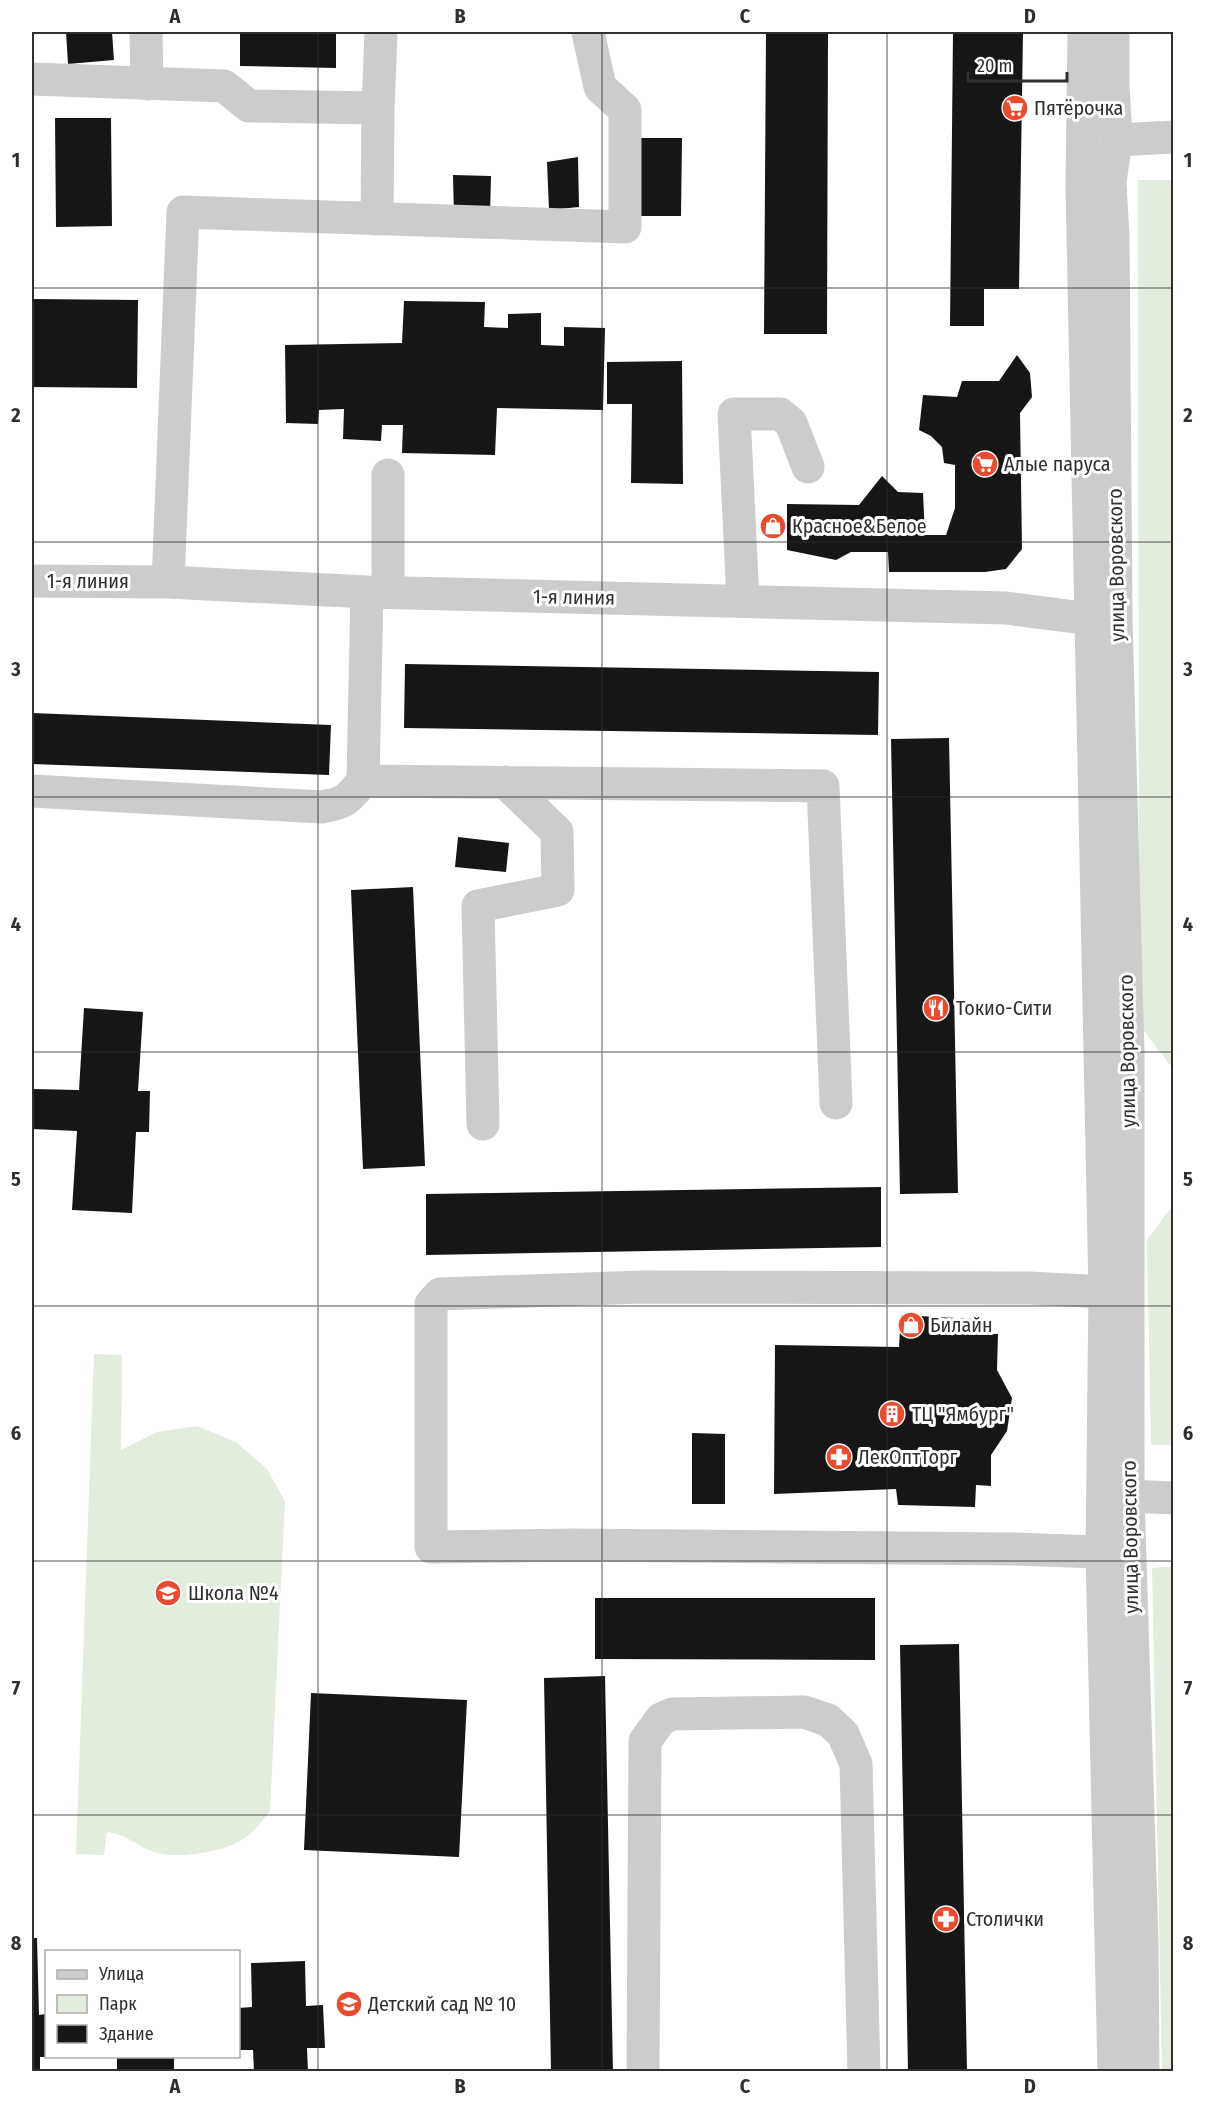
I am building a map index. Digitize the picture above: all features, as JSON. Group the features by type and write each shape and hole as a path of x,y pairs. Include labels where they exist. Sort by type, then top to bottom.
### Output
{"street":[{"path":"146,32 147,84"},
{"path":"377,219 381,32"},
{"path":"168,582 183,212 625,227 625,110 600,87 588,32"},
{"path":"1084,32 1082,186 1104,618 1117,1294 1114,2072"},
{"name":"улица Воровского","path":"1104,618 1113,249 1110,182 1116,140 1113,32"},
{"path":"32,79 224,86 249,106 378,108"},
{"path":"1116,140 1173,137"},
{"path":"743,602 734,414 780,414 790,423 808,467"},
{"path":"32,791 322,807 341,803 351,795 363,780 388,475"},
{"name":"1-я линия","path":"32,581 168,582 377,592 1006,608 1104,618"},
{"path":"363,780 823,786 836,1103"},
{"path":"483,1124 478,906 558,890 557,832 505,782"},
{"path":"1115,1552 573,1545 431,1547 431,1304 440,1294 644,1287 1029,1288 1117,1294"},
{"name":"улица Воровского","path":"1117,1294 1128,1496 1115,1552 1142,1941 1143,2072"},
{"path":"1128,1496 1173,1498"},
{"path":"643,2072 645,1741 661,1719 672,1714 804,1712 828,1720 843,1734 856,1764 864,2072"}],"green space":[{"path":"1138,180 1174,180 1173,1069 1139,1024"},
{"path":"1173,1205 1173,1445 1151,1445 1147,1240"},
{"path":"94,1354 122,1355 121,1450 157,1432 197,1426 236,1442 267,1469 285,1501 270,1811 249,1835 232,1845 214,1850 182,1855 162,1854 107,1832 104,1855 76,1854"},
{"path":"1173,1566 1174,2071 1162,2072 1152,1568"}],"building":[{"path":"66,32 112,32 114,60 68,64"},
{"path":"240,32 336,32 336,68 240,66"},
{"path":"766,32 828,32 827,334 764,334"},
{"path":"953,32 1023,32 1019,289 984,289 984,326 950,326"},
{"path":"55,118 111,118 112,226 56,227"},
{"path":"636,138 682,138 681,216 636,216"},
{"path":"578,157 579,207 549,210 547,162"},
{"path":"453,175 491,176 490,215 454,216"},
{"path":"32,299 138,300 137,388 32,387"},
{"path":"404,301 485,302 484,327 508,328 508,314 541,313 541,345 564,346 564,327 605,328 603,410 497,408 495,455 402,453 403,425 382,425 381,441 343,439 344,409 319,410 318,424 286,423 285,345 402,343"},
{"name":"Алые паруса","path":"1017,355 1030,373 1032,397 1020,413 1022,549 1006,569 985,572 889,572 888,552 851,552 836,560 787,550 787,504 859,505 882,476 898,492 923,493 925,535 946,535 955,508 955,465 944,463 942,447 931,436 919,430 923,395 957,397 962,381 999,381"},
{"path":"682,361 683,484 631,483 632,404 607,404 607,362"},
{"path":"405,664 879,672 878,735 404,728"},
{"path":"32,713 331,725 329,775 32,764"},
{"path":"949,738 958,1193 900,1194 891,739"},
{"path":"458,837 509,843 506,872 455,867"},
{"path":"413,887 425,1166 363,1169 351,890"},
{"path":"84,1008 143,1012 138,1091 150,1091 149,1132 136,1132 132,1213 72,1210 77,1131 32,1129 32,1089 79,1090"},
{"path":"881,1187 881,1247 426,1255 426,1194"},
{"name":"ТЦ \"Ямбург\"","path":"901,1315 973,1319 973,1333 998,1334 997,1370 1012,1398 1007,1431 991,1455 991,1486 976,1485 975,1507 898,1505 896,1489 774,1494 775,1345 899,1347"},
{"path":"692,1433 725,1434 725,1504 692,1504"},
{"path":"595,1598 875,1598 875,1660 595,1659"},
{"path":"959,1644 967,2072 908,2072 900,1645"},
{"path":"605,1676 613,2072 551,2072 544,1678"},
{"path":"311,1693 467,1700 459,1857 304,1850"},
{"path":"32,1938 37,1938 39,2015 45,2014 45,2057 40,2057 40,2072 32,2072"},
{"path":"305,1961 306,2006 323,2005 325,2048 307,2048 308,2072 254,2072 253,2050 240,2050 240,2008 252,2007 251,1963"},
{"path":"117,2058 174,2058 174,2072 117,2072"}],"place":[{"name":"Пятёрочка","path":"1015,108"},
{"name":"Алые паруса","path":"985,464"},
{"name":"Красное&Белое","path":"773,526"},
{"name":"Токио-Сити","path":"936,1008"},
{"name":"Билайн","path":"911,1325"},
{"name":"ТЦ \"Ямбург\"","path":"892,1414"},
{"name":"ЛекОптТорг","path":"839,1457"},
{"name":"Школа №4","path":"168,1593"},
{"name":"Столички","path":"946,1919"},
{"name":"Детский сад № 10","path":"349,2004"}]}
